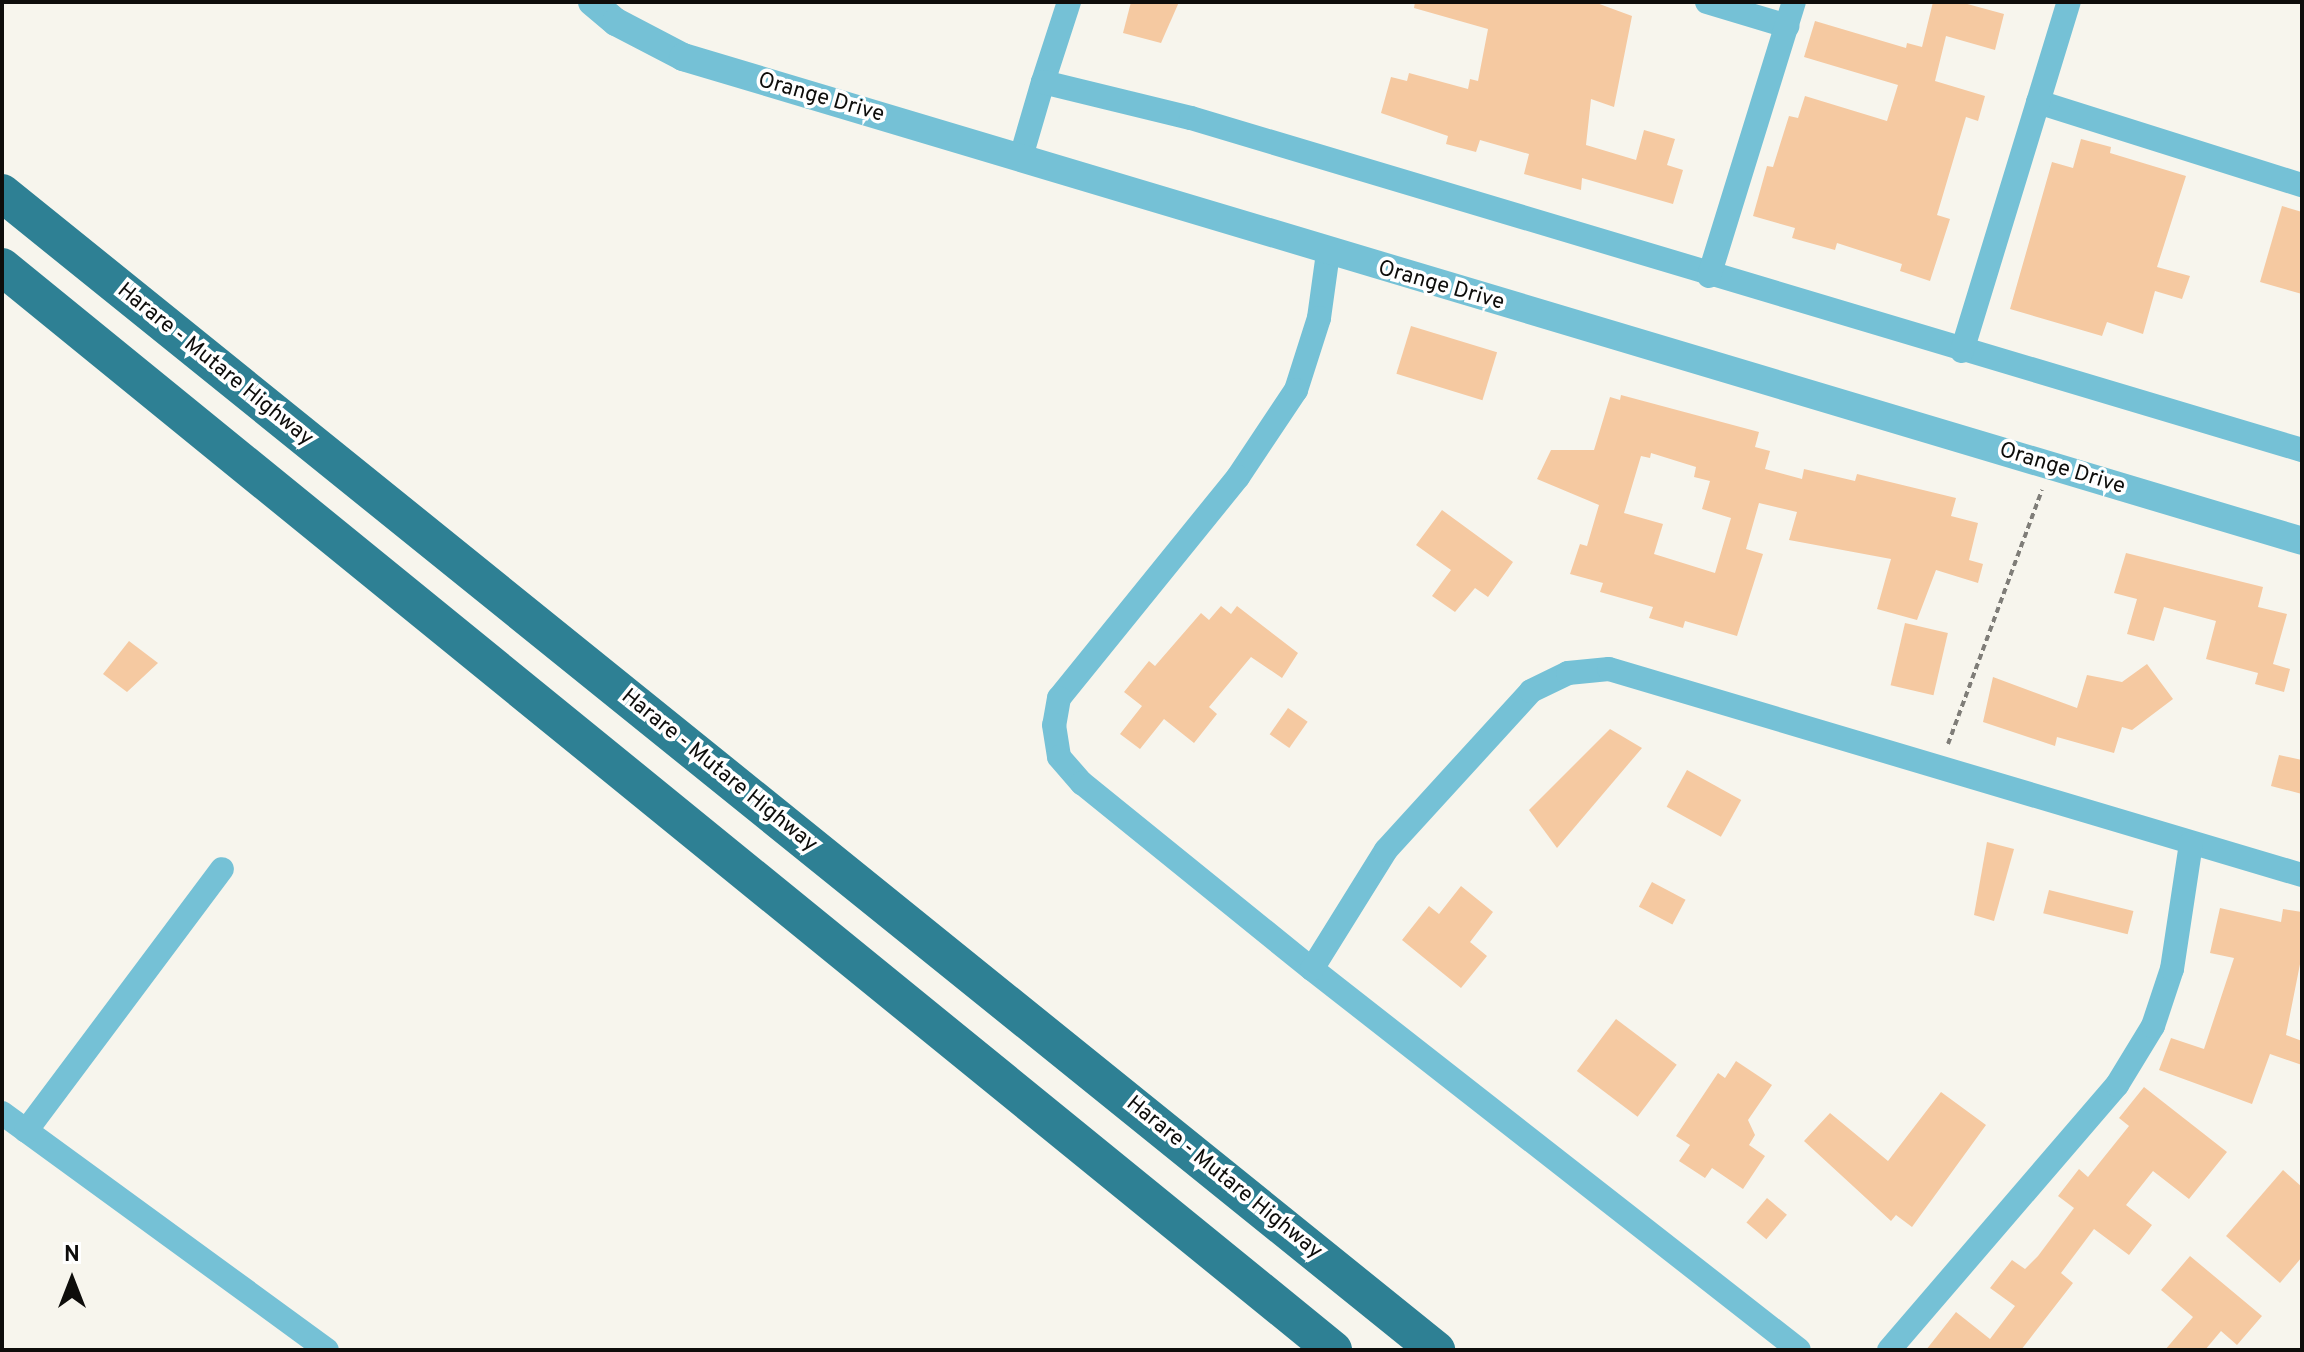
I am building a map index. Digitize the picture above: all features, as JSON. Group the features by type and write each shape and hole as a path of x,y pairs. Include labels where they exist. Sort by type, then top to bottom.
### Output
{"highway":[{"name":"Harare - Mutare Highway","path":"2,193 1436,1350"},
{"path":"2,267 1333,1350"}],"street":[{"name":"Orange Drive","path":"592,2 616,22 683,57 1021,157 1328,253 2302,541"},
{"path":"1021,157 1069,2"},
{"path":"1707,2 1787,26"},
{"path":"1709,276 1794,2"},
{"path":"1962,351 2069,2"},
{"path":"1043,82 1191,118 1709,276 2302,450"},
{"path":"2038,102 2302,185"},
{"path":"1328,253 1319,318 1296,390 1238,477 1059,698 1054,725 1059,757 1082,783 1312,969 1799,1350"},
{"path":"1312,969 1386,850 1531,691 1568,673 1609,669 1941,764 2302,875"},
{"path":"1889,1350 2117,1085 2153,1026 2172,969 2191,843"},
{"path":"26,1131 222,869"},
{"path":"2,1113 327,1350"}],"path":[{"path":"1941,764 2052,465"}],"building":[{"path":"1131,2 1179,2 1161,43 1123,33"},
{"path":"1415,2 1594,2 1632,16 1614,107 1591,99 1586,145 1636,160 1644,130 1675,139 1667,165 1683,170 1673,204 1582,178 1581,190 1524,174 1529,154 1480,140 1476,152 1446,144 1448,136 1381,113 1391,77 1407,81 1409,73 1468,89 1470,79 1478,81 1488,29 1414,8"},
{"path":"1933,2 1960,2 2004,14 1995,50 1946,36 1935,81 1985,96 1978,121 1966,117 1937,215 1950,219 1930,281 1900,271 1902,264 1837,243 1835,250 1792,238 1795,228 1753,216 1767,166 1773,167 1789,116 1798,118 1805,96 1887,121 1898,85 1804,57 1815,21 1906,48 1907,43 1922,47"},
{"path":"2081,139 2111,147 2110,153 2186,176 2157,267 2190,276 2182,299 2155,291 2143,334 2107,322 2102,336 2010,309 2052,162 2073,168"},
{"path":"2282,206 2302,212 2302,294 2260,282"},
{"path":"1411,326 1497,352 1482,400 1396,374"},
{"path":"1621,395 1759,432 1755,447 1770,451 1765,469 1802,479 1804,469 1855,481 1857,474 1956,498 1951,516 1978,523 1969,560 1983,564 1978,583 1936,570 1917,620 1877,609 1891,559 1789,540 1797,512 1759,503 1746,549 1763,554 1737,636 1685,621 1683,628 1649,618 1653,607 1600,592 1603,583 1570,574 1580,544 1587,546 1599,505 1537,479 1551,450 1594,450 1610,397 1620,400","holes":["1651,453 1696,467 1694,477 1710,481 1702,509 1731,518 1715,573 1654,554 1663,524 1624,513 1641,456 1650,458"]},
{"path":"1442,510 1513,562 1488,597 1475,588 1455,612 1432,596 1451,570 1416,545"},
{"path":"2126,553 2263,587 2258,607 2287,614 2273,664 2290,669 2284,692 2255,684 2258,673 2206,659 2216,621 2164,607 2154,641 2127,634 2137,599 2114,593"},
{"path":"1221,606 1231,614 1237,606 1298,653 1282,678 1251,657 1209,707 1217,714 1194,743 1164,719 1140,749 1120,734 1142,706 1124,692 1149,661 1155,666 1201,613 1209,620"},
{"path":"1905,623 1948,633 1933,695 1891,685"},
{"path":"129,641 158,663 127,692 103,674"},
{"path":"2147,664 2173,699 2132,730 2122,727 2114,753 2057,737 2055,746 1983,722 1993,677 2077,708 2087,675 2122,682"},
{"path":"1288,708 1308,722 1289,748 1270,734"},
{"path":"1610,729 1642,748 1557,848 1529,810"},
{"path":"2279,755 2302,760 2302,794 2271,786"},
{"path":"1687,770 1741,800 1721,837 1667,807"},
{"path":"1987,842 2014,849 1994,921 1974,915"},
{"path":"1652,882 1686,900 1672,925 1639,907"},
{"path":"1461,886 1493,912 1470,942 1487,956 1461,988 1402,940 1429,906 1439,914"},
{"path":"2049,890 2133,911 2128,934 2043,913"},
{"path":"2220,908 2281,922 2283,909 2302,912 2302,954 2286,1035 2302,1041 2302,1065 2270,1054 2252,1104 2159,1070 2171,1038 2204,1049 2234,958 2210,953"},
{"path":"1616,1019 1677,1065 1638,1117 1577,1071"},
{"path":"1736,1061 1772,1085 1748,1120 1755,1135 1749,1145 1765,1156 1743,1189 1712,1168 1705,1178 1679,1161 1690,1145 1676,1136 1718,1073 1725,1078"},
{"path":"2144,1087 2227,1152 2189,1199 2153,1171 2126,1205 2152,1225 2129,1255 2094,1229 2061,1273 2073,1283 2021,1350 1926,1350 1956,1312 1990,1339 2015,1306 1990,1288 2012,1260 2025,1269 2038,1256 2074,1208 2058,1196 2079,1169 2088,1177 2129,1126 2119,1118"},
{"path":"1941,1092 1986,1125 1912,1227 1896,1215 1891,1221 1804,1141 1830,1113 1888,1161"},
{"path":"2283,1170 2302,1187 2302,1257 2280,1283 2226,1236"},
{"path":"1767,1198 1787,1215 1766,1239 1746,1223"},
{"path":"2190,1256 2262,1316 2237,1345 2221,1331 2205,1350 2165,1350 2193,1317 2161,1290"}]}
